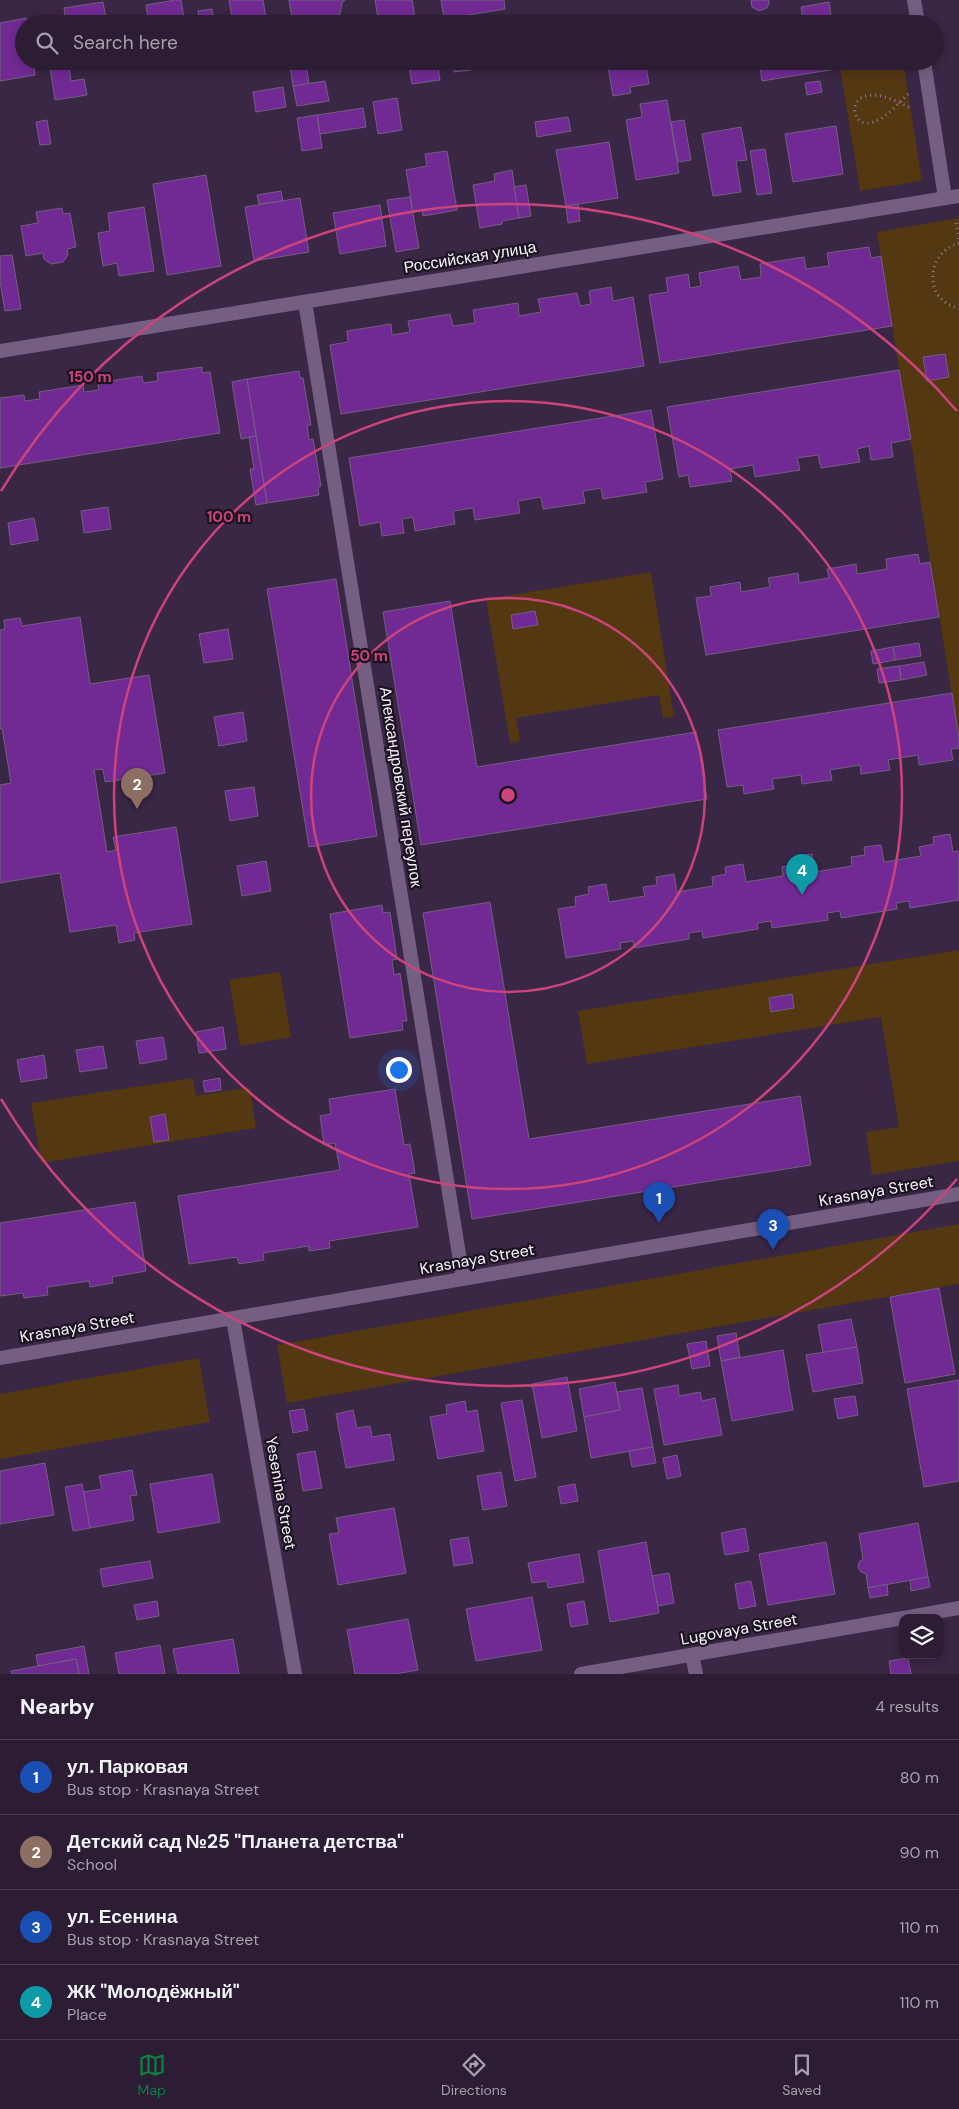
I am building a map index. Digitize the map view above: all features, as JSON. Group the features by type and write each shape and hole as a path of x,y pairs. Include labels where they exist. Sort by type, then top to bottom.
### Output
{"street":[{"path":"914,0 916,15"},
{"path":"926,70 952,197"},
{"name":"Российская улица","path":"0,351 952,197"},
{"name":"Александровский переулок","path":"305,302 463,1279"},
{"name":"Krasnaya Street","path":"0,1358 959,1194"},
{"name":"Yesenina Street","path":"233,1319 295,1674"},
{"name":"Lugovaya Street","path":"925,1614 959,1608"},
{"name":"Lugovaya Street","path":"582,1674 899,1619"},
{"path":"692,1655 696,1674"}],"path":[{"path":"913,89 899,103 881,119 871,124 861,122 854,111 859,99 869,94 880,95 899,103 917,110"},
{"path":"956,223 959,241 945,249 937,258 933,267 932,278 941,298 950,305 959,308"}],"shaded area":[{"path":"840,70 904,70 922,181 860,191"},
{"path":"959,218 959,739 877,232"},
{"path":"651,572 674,717 663,718 659,695 516,718 520,741 510,743 486,599"},
{"path":"959,950 959,1161 872,1175 866,1132 899,1127 881,1017 587,1064 578,1011"},
{"path":"280,972 291,1037 240,1046 229,980"},
{"path":"193,1078 196,1096 250,1087 256,1128 41,1163 31,1103"},
{"path":"959,1224 959,1284 287,1403 277,1345"},
{"path":"199,1358 210,1422 0,1459 0,1394"}],"building":[{"path":"181,0 184,15 148,15 146,5"},
{"path":"229,0 263,0 266,15 232,15"},
{"path":"289,0 345,0 338,15 292,15"},
{"path":"375,0 412,0 414,15 378,15"},
{"path":"441,0 504,0 505,9 468,15 443,15"},
{"path":"751,0 769,0 769,3 767,8 759,11 752,7"},
{"path":"103,2 105,15 65,15 64,8"},
{"path":"829,2 831,15 802,15 801,7"},
{"path":"212,9 213,15 199,15 198,11"},
{"path":"15,20 15,70 34,70 35,75 0,81 0,23"},
{"path":"50,70 69,70 71,81 84,79 87,95 55,100"},
{"path":"291,70 307,70 309,84 293,86"},
{"path":"410,70 438,70 440,80 412,84"},
{"path":"454,70 471,70 454,72"},
{"path":"609,70 647,70 649,84 630,87 631,93 613,96"},
{"path":"760,70 830,70 762,81"},
{"path":"325,81 329,101 297,106 293,86"},
{"path":"820,81 822,92 807,95 805,83"},
{"path":"283,87 286,107 256,112 253,92"},
{"path":"397,98 402,130 378,134 373,102"},
{"path":"667,100 679,173 636,180 626,120 642,117 640,104"},
{"path":"363,108 366,127 320,134 317,115"},
{"path":"317,115 322,148 302,151 297,118"},
{"path":"568,117 571,131 537,137 535,122"},
{"path":"47,120 51,144 40,145 36,122"},
{"path":"684,120 691,160 678,162 671,122"},
{"path":"836,126 843,174 793,182 785,134"},
{"path":"741,127 747,160 736,161 741,192 713,196 702,134"},
{"path":"609,142 618,198 566,206 556,150"},
{"path":"765,149 772,193 757,195 750,151"},
{"path":"447,151 457,210 423,216 422,210 413,212 406,170 427,166 425,154"},
{"path":"512,170 519,218 502,221 502,224 480,228 473,185 495,181 494,174"},
{"path":"206,175 221,266 167,275 153,184"},
{"path":"526,185 531,216 519,218 514,187"},
{"path":"281,191 283,201 259,204 257,195"},
{"path":"410,197 419,248 396,252 387,200"},
{"path":"300,198 309,252 254,261 245,207"},
{"path":"578,204 580,221 568,223 566,206"},
{"path":"380,205 386,246 340,254 333,213"},
{"path":"144,207 154,271 119,276 117,263 103,266 98,233 110,231 108,213"},
{"path":"62,208 63,214 70,213 76,247 67,249 68,255 63,262 51,264 44,259 43,253 26,256 21,226 38,223 36,212"},
{"path":"869,247 871,258 881,256 892,326 660,363 649,295 668,292 666,278 688,274 690,288 701,286 699,273 738,266 741,280 761,277 760,264 804,257 806,269 829,266 827,253"},
{"path":"12,255 21,309 5,311 0,281 0,256"},
{"path":"611,287 613,301 633,297 644,366 341,414 330,345 348,342 347,331 391,324 392,335 410,332 408,321 450,314 453,326 475,323 473,310 518,303 519,316 541,312 538,299 577,293 580,306 591,304 589,291"},
{"path":"945,354 949,377 927,381 923,357"},
{"path":"202,367 202,373 210,372 220,433 0,468 0,398 24,395 25,401 40,399 39,392 83,385 84,392 99,390 98,383 142,376 143,383 158,381 157,373"},
{"path":"899,370 911,439 891,443 893,457 871,460 869,446 857,449 860,462 821,468 818,455 797,458 800,470 755,477 753,465 730,469 732,481 690,487 688,475 679,477 667,407"},
{"path":"299,371 300,378 303,378 311,425 307,425 309,440 313,439 321,486 318,487 319,495 267,503 247,379"},
{"path":"247,379 256,436 241,439 232,382"},
{"path":"651,410 663,479 645,482 647,492 603,499 601,488 583,491 585,503 543,509 541,497 518,501 520,513 475,520 473,508 453,511 455,524 415,531 413,517 402,519 404,533 382,536 380,522 360,526 349,458"},
{"path":"256,436 267,503 256,505 250,469 254,469 249,437"},
{"path":"108,507 111,529 84,533 81,511"},
{"path":"34,518 38,540 11,545 8,523"},
{"path":"918,554 920,564 930,562 939,617 706,655 696,598 711,596 710,587 740,582 741,592 770,587 768,578 798,573 799,583 829,578 827,569 856,564 857,574 887,569 886,559"},
{"path":"336,579 377,836 309,847 267,589"},
{"path":"450,601 477,767 696,732 707,799 421,845 383,612"},
{"path":"535,611 538,625 513,629 511,615"},
{"path":"80,617 90,684 149,675 165,773 105,782 103,769 94,770 107,852 116,850 113,837 176,827 192,924 134,933 135,940 119,943 116,925 70,932 60,873 0,883 0,785 11,783 2,728 0,729 0,630 5,629 4,620 20,618 22,626"},
{"path":"228,629 233,659 204,663 199,634"},
{"path":"919,643 921,656 895,660 893,647"},
{"path":"893,647 895,660 873,664 871,651"},
{"path":"924,662 927,675 901,680 899,666"},
{"path":"899,666 901,680 879,683 877,669"},
{"path":"952,693 959,739 959,748 951,749 953,760 919,765 918,755 888,760 890,770 861,774 860,765 830,770 832,780 802,784 801,775 772,779 774,789 744,794 743,785 727,787 718,730"},
{"path":"243,712 247,741 219,746 214,717"},
{"path":"254,787 258,816 230,821 225,791"},
{"path":"950,834 953,852 959,851 959,900 910,908 909,901 896,903 897,909 841,918 840,911 827,913 828,920 772,928 771,921 757,923 758,929 703,938 702,931 689,933 689,939 634,948 633,941 620,943 621,949 566,958 558,909 576,906 575,897 589,894 588,887 606,884 609,902 645,896 643,887 657,885 656,877 674,874 677,892 713,886 712,877 726,874 725,867 743,864 746,882 783,876 782,867 796,864 795,857 812,854 815,872 852,866 851,857 865,855 864,847 881,845 884,862 921,856 919,847 934,844 933,837"},
{"path":"266,861 271,891 242,896 237,866"},
{"path":"490,902 529,1139 800,1096 811,1165 472,1219 423,913"},
{"path":"382,905 383,913 390,912 397,959 392,960 394,975 400,973 407,1021 402,1021 403,1030 350,1038 330,914"},
{"path":"792,994 794,1008 771,1012 769,998"},
{"path":"223,1027 226,1049 199,1053 196,1032"},
{"path":"163,1037 167,1059 140,1064 136,1041"},
{"path":"103,1046 107,1068 80,1072 76,1050"},
{"path":"44,1055 47,1078 21,1082 17,1060"},
{"path":"220,1078 221,1090 205,1092 203,1081"},
{"path":"395,1089 404,1145 410,1144 415,1173 409,1174 418,1227 329,1241 330,1248 309,1251 309,1246 263,1253 264,1260 239,1264 237,1257 189,1264 178,1196 340,1170 335,1143 324,1145 320,1116 331,1114 329,1099"},
{"path":"165,1114 169,1140 154,1142 150,1117"},
{"path":"135,1202 146,1271 112,1277 113,1283 90,1287 89,1281 47,1287 48,1295 24,1298 23,1293 0,1296 0,1223"},
{"path":"939,1288 955,1374 905,1383 890,1297"},
{"path":"851,1319 857,1347 823,1353 818,1325"},
{"path":"736,1333 740,1357 721,1361 717,1336"},
{"path":"706,1341 710,1366 692,1369 687,1344"},
{"path":"857,1347 863,1383 813,1392 806,1355"},
{"path":"783,1350 793,1410 732,1421 721,1361"},
{"path":"567,1377 577,1431 542,1438 532,1384"},
{"path":"959,1380 959,1481 924,1487 907,1389"},
{"path":"615,1382 620,1410 584,1417 579,1389"},
{"path":"678,1385 679,1396 700,1392 702,1401 715,1398 722,1435 664,1445 654,1389"},
{"path":"642,1388 653,1447 591,1458 584,1417 620,1410 617,1392"},
{"path":"855,1396 858,1415 838,1419 834,1399"},
{"path":"522,1400 536,1477 515,1481 501,1403"},
{"path":"465,1401 467,1412 477,1410 484,1451 438,1459 430,1417 447,1414 446,1405"},
{"path":"304,1409 308,1430 293,1433 289,1411"},
{"path":"353,1410 357,1428 370,1426 372,1437 390,1434 394,1460 346,1468 336,1414"},
{"path":"653,1447 656,1463 632,1467 629,1451"},
{"path":"315,1451 322,1488 303,1491 297,1454"},
{"path":"677,1455 681,1476 667,1479 663,1458"},
{"path":"45,1463 54,1515 0,1524 0,1471"},
{"path":"132,1470 137,1495 130,1496 134,1520 90,1528 83,1492 102,1489 99,1476"},
{"path":"501,1472 507,1506 483,1510 477,1476"},
{"path":"212,1474 220,1522 158,1533 150,1484"},
{"path":"82,1484 90,1528 73,1531 65,1487"},
{"path":"575,1484 578,1501 561,1504 558,1487"},
{"path":"394,1508 406,1573 338,1585 329,1534 339,1533 336,1518"},
{"path":"918,1523 928,1577 868,1588 866,1574 858,1568 859,1562 863,1559 859,1534"},
{"path":"745,1528 749,1551 725,1555 721,1533"},
{"path":"468,1537 473,1563 454,1566 450,1540"},
{"path":"646,1542 659,1613 610,1622 598,1551"},
{"path":"826,1542 835,1594 768,1605 759,1554"},
{"path":"579,1554 584,1582 548,1588 547,1581 532,1583 528,1563"},
{"path":"150,1561 153,1578 103,1587 100,1569"},
{"path":"669,1573 674,1603 658,1606 652,1576"},
{"path":"928,1577 930,1587 911,1591 910,1580"},
{"path":"751,1581 756,1606 739,1609 735,1584"},
{"path":"887,1584 888,1595 870,1598 868,1588"},
{"path":"532,1597 542,1650 476,1661 466,1609"},
{"path":"157,1601 159,1616 137,1620 134,1605"},
{"path":"584,1601 588,1624 571,1627 567,1604"},
{"path":"408,1619 418,1670 395,1674 355,1674 347,1630"},
{"path":"233,1639 239,1674 178,1674 173,1649"},
{"path":"160,1645 165,1674 119,1674 115,1653"},
{"path":"84,1646 89,1674 79,1674 76,1659 38,1666 36,1655"},
{"path":"76,1659 79,1674 12,1674 11,1671"},
{"path":"908,1659 911,1674 891,1674 889,1661"}],"place":[{"name":"Детский сад №25 \"Планета детства\"","path":"137,809"},
{"name":"ЖК \"Молодёжный\"","path":"802,895"},
{"name":"ул. Парковая","path":"659,1223"},
{"name":"ул. Есенина","path":"773,1250"}]}
